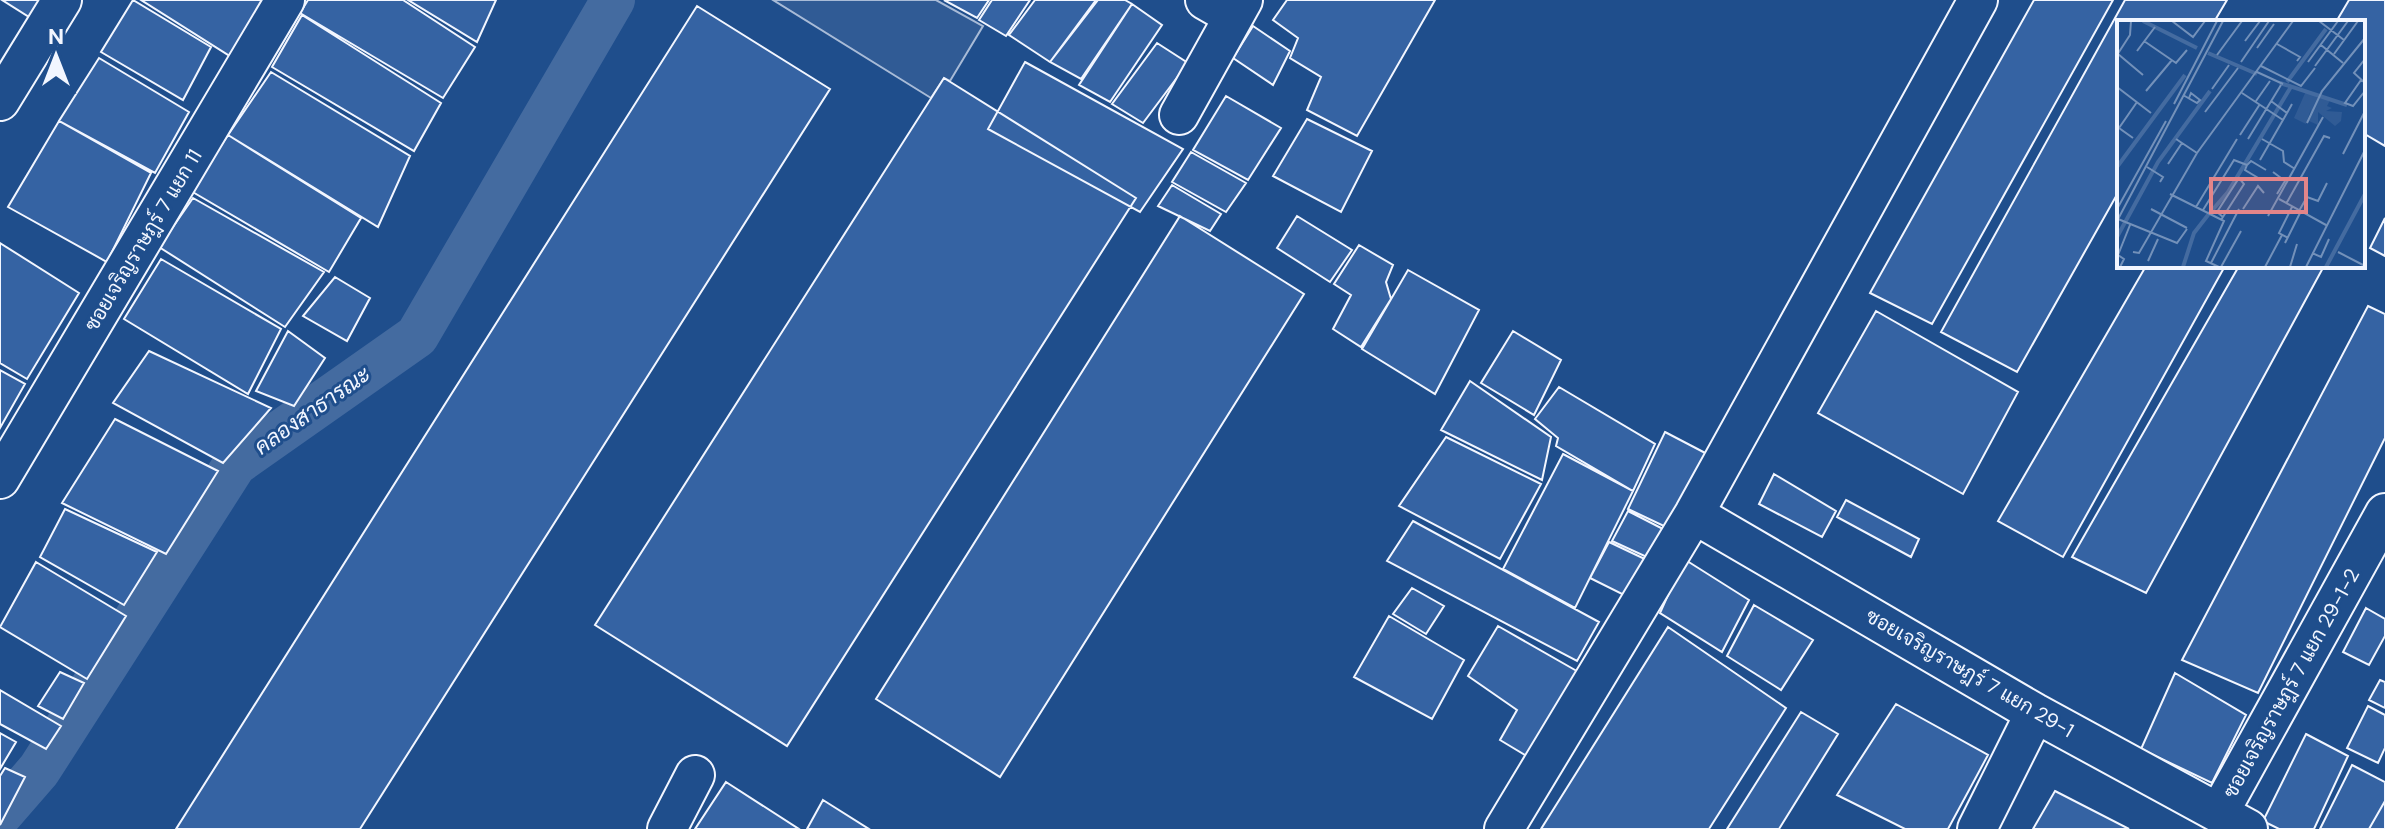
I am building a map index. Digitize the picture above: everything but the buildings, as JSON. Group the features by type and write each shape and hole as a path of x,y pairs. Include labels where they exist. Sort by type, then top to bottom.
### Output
{"street":[{"path":"0,101 62,0"},
{"name":"ซอยเจริญราษฎร์ 7 แยก 11","path":"0,479 285,0"},
{"path":"1504,829 1694,514 1978,0"},
{"path":"1179,115 1227,5"},
{"name":"ซอยเจริญราษฎร์ 7 แยก 29-1-2","path":"2234,820 2385,513"},
{"name":"ซอยเจริญราษฎร์ 7 แยก 29-1","path":"1694,514 2035,713 2234,820"},
{"path":"1977,829 2035,713"},
{"path":"667,829 695,775"}],"shaded area":[{"path":"773,0 936,0 983,26 950,81 944,78 931,98"}],"waterway":[{"name":"คลองสาธารณะ","path":"0,815 39,770 235,464 417,336 613,0"}]}
